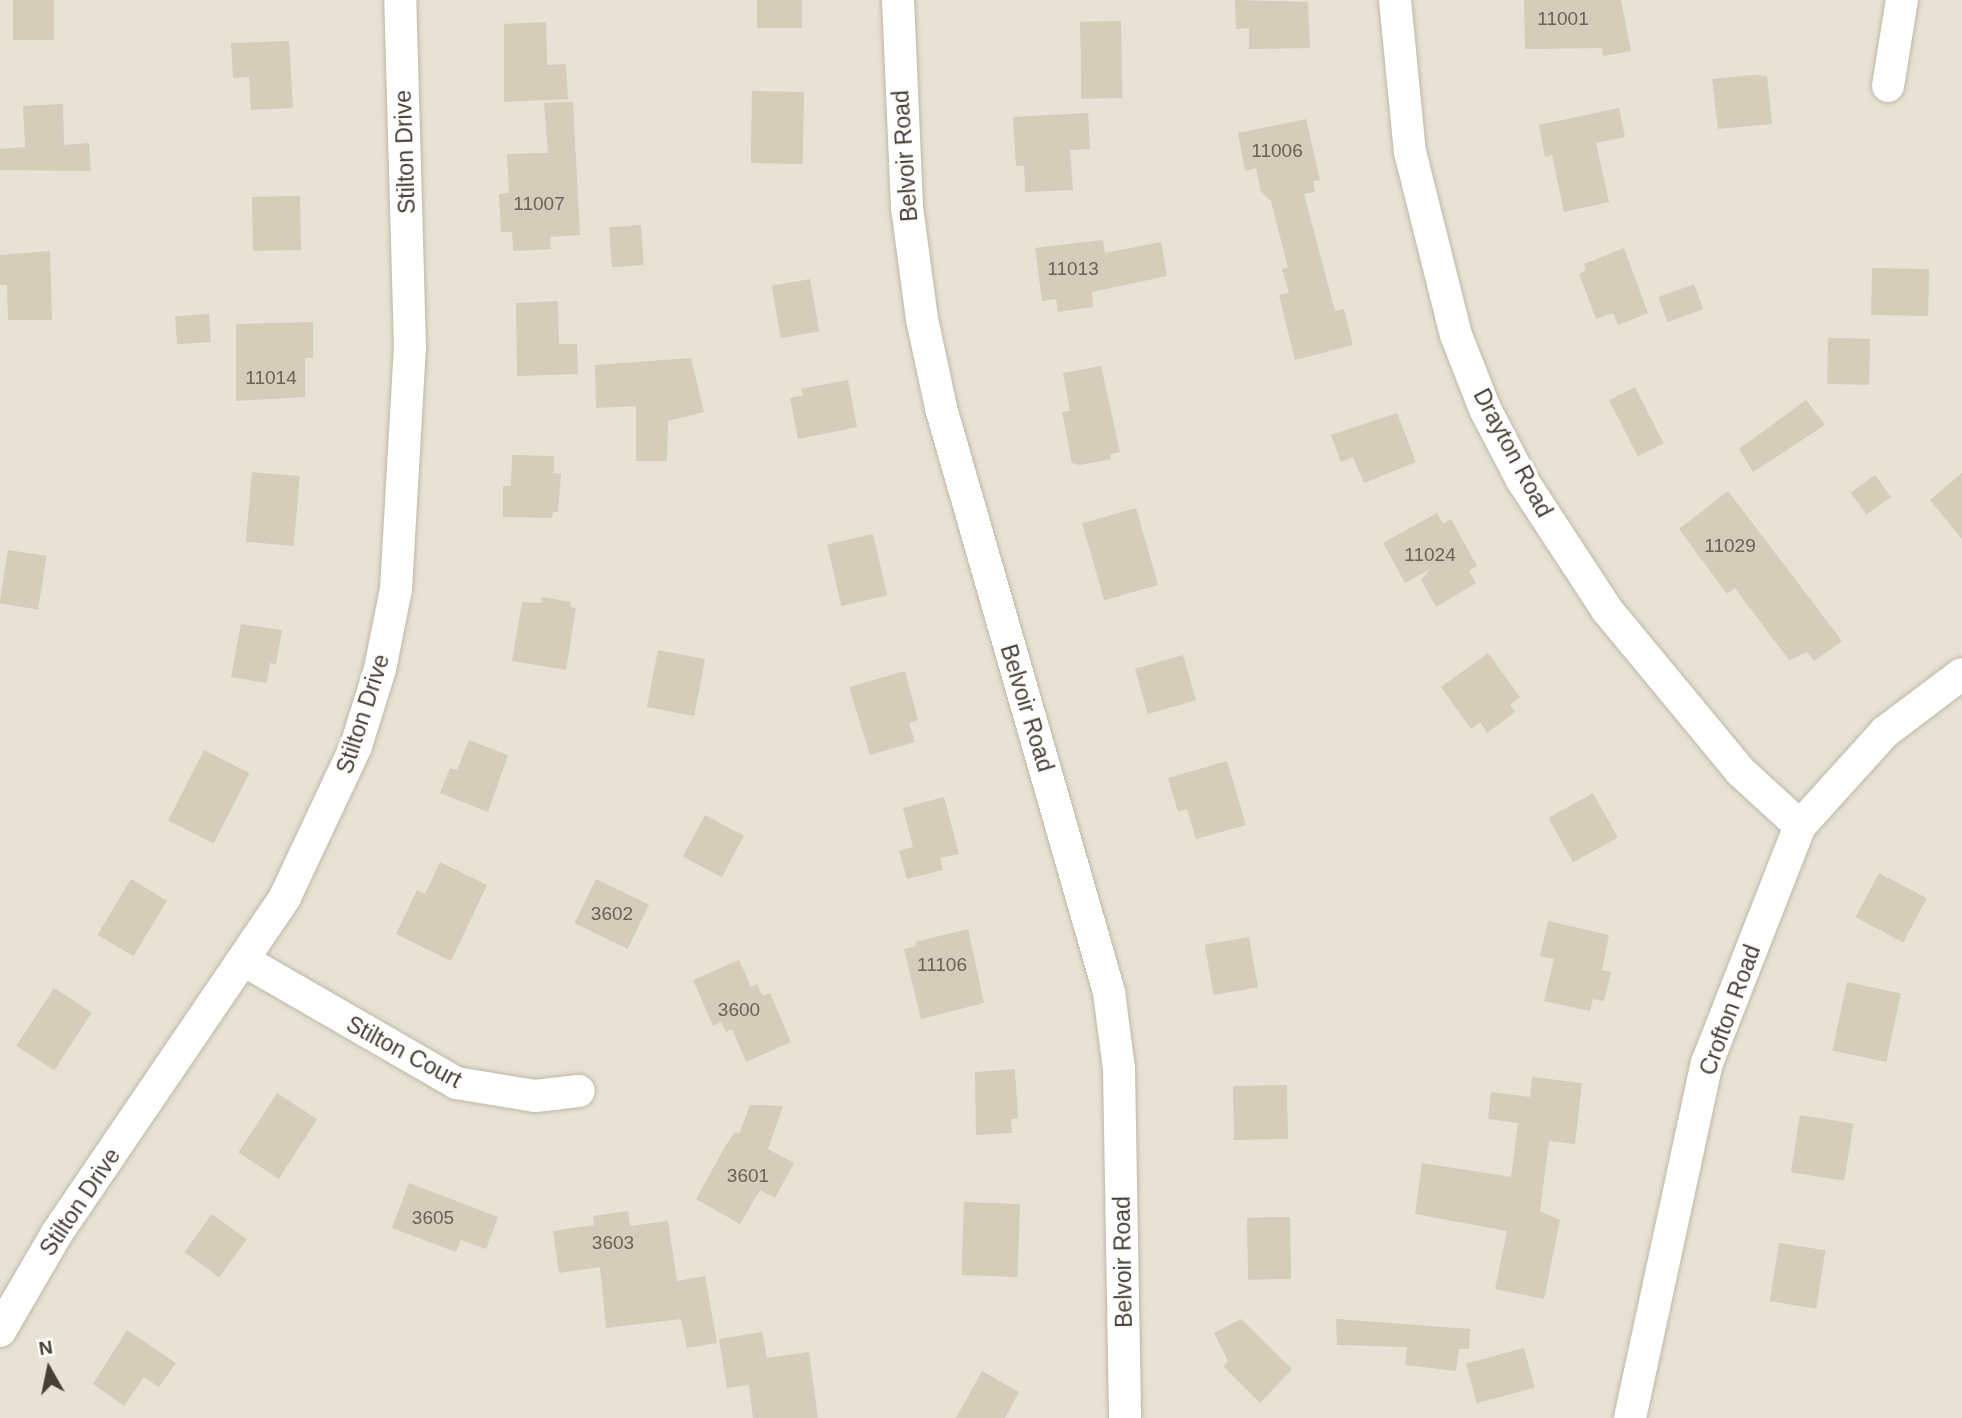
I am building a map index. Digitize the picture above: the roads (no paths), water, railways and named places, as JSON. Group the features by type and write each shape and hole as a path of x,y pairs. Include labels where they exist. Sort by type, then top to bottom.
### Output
{"street":[{"name":"Stilton Drive","path":"0,1331 57,1233 245,961 320,830 356,746 380,669 396,589 410,348 400,0"},
{"name":"Belvoir Road","path":"898,0 907,207 922,318 941,408 1109,992 1119,1069 1125,1418"},
{"name":"Drayton Road","path":"1395,0 1410,152 1456,335 1485,409 1522,480 1607,610 1740,771 1800,826"},
{"path":"1888,86 1902,0"},
{"name":"Crofton Road","path":"1630,1418 1707,1063 1800,826 1885,732 1962,674"},
{"name":"Stilton Court","path":"245,961 456,1083 491,1092 535,1096 579,1091"}]}
